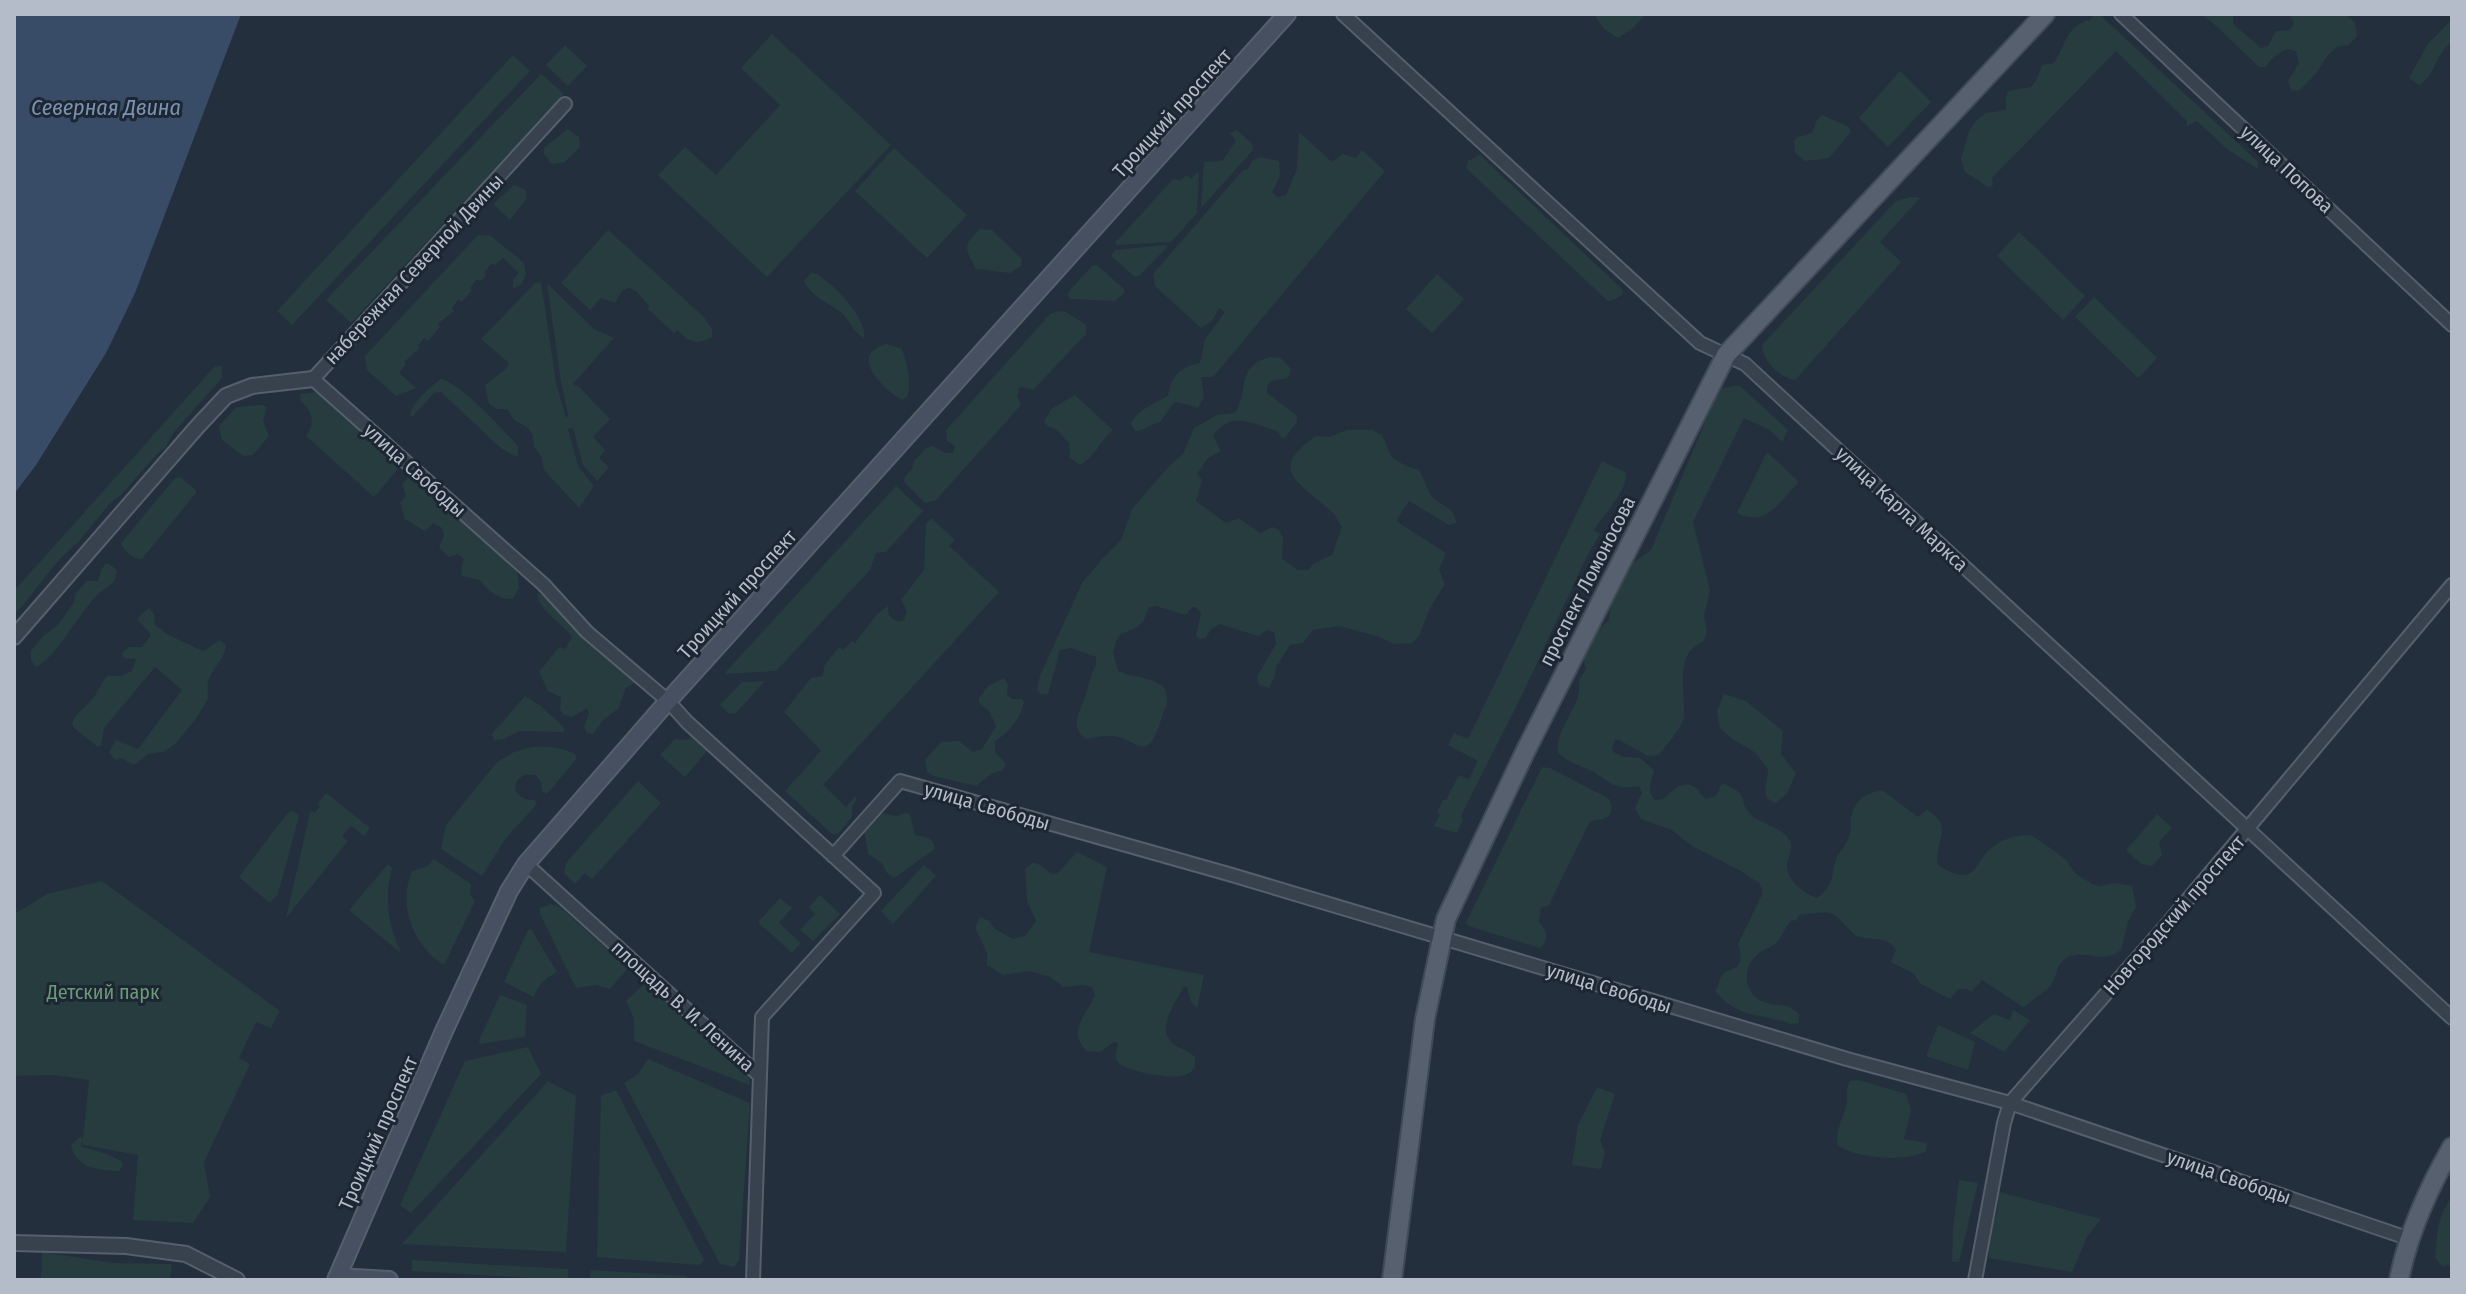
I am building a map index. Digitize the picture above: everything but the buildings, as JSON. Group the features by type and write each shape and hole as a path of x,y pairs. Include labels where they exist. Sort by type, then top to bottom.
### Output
{"main road":[{"name":"проспект Ломоносова","path":"1392,1280 1425,1019 1441,937 1456,895 1726,355 2045,14"},
{"name":"Троицкий проспект","path":"335,1279 444,1031 509,891 526,864 668,701 1285,15"},
{"path":"2399,1280 2410,1239 2433,1182 2452,1147"},
{"path":"335,1279 389,1280"}],"street":[{"name":"улица Карла Маркса","path":"1343,14 1700,343 1745,364 2452,1018"},
{"name":"улица Попова","path":"2121,14 2452,325"},
{"name":"набережная Северной Двины","path":"14,637 226,396 252,386 313,379 565,104"},
{"name":"улица Свободы","path":"313,379 544,585 587,632 668,701 687,722 874,893 762,1017 760,1076"},
{"name":"Новгородский проспект","path":"1975,1280 2010,1103 2248,830 2452,585"},
{"name":"улица Свободы","path":"833,856 900,781 1441,937 1847,1059 2010,1103 2410,1239"},
{"name":"площадь В. И. Ленина","path":"526,864 760,1076 753,1280"},
{"path":"14,1243 126,1246 186,1254 237,1280"}],"green space":[{"path":"1594,14 1646,14 1618,38 1604,29"},
{"path":"2093,14 2099,14 2258,162 2258,169 2227,149 2197,121 2187,126 2187,121 2116,51 1992,178 1993,186 1988,187 1965,172 1961,159 1969,131 1976,121 1986,113 2006,110 2008,91 2031,87 2042,65 2054,63 2071,31 2090,20"},
{"path":"2200,14 2233,14 2233,24 2261,48 2268,46 2276,31 2290,30 2294,23 2289,14 2345,14 2355,23 2357,36 2349,45 2337,47 2300,90 2292,91 2288,81 2299,63 2296,51 2285,50 2266,67 2259,67"},
{"path":"2452,19 2452,42 2442,52 2429,76 2419,85 2409,78 2428,44"},
{"path":"772,34 891,145 767,277 658,175 685,147 716,175 780,105 741,68"},
{"path":"565,45 587,66 568,86 546,65"},
{"path":"513,55 530,71 292,325 277,311"},
{"path":"1900,71 1931,102 1888,147 1859,118"},
{"path":"541,74 564,94 351,323 326,300"},
{"path":"1822,115 1849,127 1851,132 1829,158 1805,161 1795,153 1794,141 1797,137 1812,133"},
{"path":"567,129 579,137 580,147 565,162 552,164 544,154 544,148"},
{"path":"1237,130 1252,144 1253,150 1201,208 1204,162 1222,161 1236,141 1230,133"},
{"path":"1299,132 1332,162 1343,154 1356,158 1362,150 1385,171 1213,377 1201,377 1204,397 1198,408 1178,402 1160,422 1135,431 1131,424 1137,415 1168,396 1171,383 1182,370 1200,363 1205,339 1225,312 1219,308 1212,321 1201,328 1155,286 1153,274 1253,160 1261,157 1279,161 1280,176 1272,192 1278,197 1286,195 1297,169"},
{"path":"894,148 967,215 927,258 855,191"},
{"path":"1480,155 1623,290 1622,295 1608,301 1466,168 1468,161"},
{"path":"1199,171 1197,213 1171,242 1115,243 1173,179 1181,180 1186,175 1191,179"},
{"path":"514,185 526,190 527,198 510,220 493,204"},
{"path":"1920,198 1880,242 1901,262 1795,380 1778,372 1768,363 1762,345 1896,201"},
{"path":"980,229 992,230 1022,259 1021,266 1010,273 976,269 967,248"},
{"path":"608,230 704,317 712,329 712,337 697,342 689,340 677,330 674,333 648,309 649,306 636,291 629,288 622,291 615,303 601,298 590,310 561,283"},
{"path":"2019,232 2085,296 2063,320 1997,256"},
{"path":"478,235 491,236 524,263 526,274 522,284 513,289 513,280 519,273 503,258 495,265 492,263 481,281 477,279 462,302 458,300 452,308 454,311 438,324 440,327 428,341 424,338 418,346 420,348 404,362 406,364 399,373 416,388 396,396 367,370 365,356"},
{"path":"1167,247 1139,276 1134,276 1111,256 1115,250"},
{"path":"1097,265 1124,289 1124,293 1115,301 1070,299 1070,290 1092,266"},
{"path":"812,272 828,282 854,310 864,330 864,338 842,313 811,291 804,281"},
{"path":"1437,274 1464,299 1432,333 1406,309"},
{"path":"541,282 556,383 566,418 547,283 594,329 614,338 573,384 610,419 593,437 605,450 599,458 609,467 597,481 583,465 573,428 568,429 578,466 594,486 579,508 544,470 542,458 534,447 528,428 514,420 507,409 497,409 489,404 485,385 509,363 481,339 535,283"},
{"path":"2094,297 2157,358 2138,378 2075,317"},
{"path":"1066,312 1086,325 1086,334 1033,390 1019,388 1017,396 1021,405 936,500 925,503 904,482 914,461 932,446 953,453 955,446 947,441 946,430 1050,314"},
{"path":"887,344 902,349 906,360 909,386 907,397 902,400 878,380 869,363 875,349"},
{"path":"1270,357 1281,358 1291,369 1288,378 1271,381 1267,393 1297,416 1297,422 1285,438 1281,438 1278,431 1244,421 1228,423 1220,428 1213,436 1221,451 1208,458 1197,474 1202,480 1196,501 1226,523 1239,518 1260,533 1273,527 1279,530 1283,538 1282,559 1298,570 1309,570 1313,564 1332,555 1342,527 1333,513 1293,476 1290,468 1293,459 1316,436 1329,437 1347,430 1373,430 1382,435 1392,458 1419,470 1430,494 1455,517 1456,523 1449,525 1409,501 1396,521 1446,553 1439,569 1445,584 1430,608 1419,636 1412,643 1394,644 1339,626 1313,630 1303,643 1290,645 1276,667 1269,688 1259,685 1257,677 1276,644 1274,632 1267,630 1258,636 1220,624 1211,629 1206,638 1199,639 1196,636 1201,613 1196,607 1192,607 1186,615 1156,606 1149,607 1143,622 1117,639 1113,652 1118,671 1149,679 1165,689 1166,705 1156,734 1146,746 1113,736 1086,739 1078,730 1077,719 1096,657 1071,648 1060,650 1048,694 1041,695 1037,689 1082,583 1121,540 1132,509 1183,454 1194,428 1217,415 1235,413 1247,373 1259,361"},
{"path":"215,366 222,366 222,378 174,432 165,448 110,503 14,614 14,591"},
{"path":"441,379 460,389 502,429 518,446 516,457 502,449 441,392 434,393 412,417 410,415 418,400"},
{"path":"1739,385 1788,430 1782,442 1770,430 1744,418 1693,522 1710,590 1704,616 1707,633 1684,664 1684,717 1681,725 1659,755 1648,756 1619,740 1615,740 1613,752 1624,757 1640,758 1654,770 1650,789 1655,800 1663,799 1682,785 1692,786 1706,799 1716,796 1724,784 1735,790 1753,816 1787,837 1791,844 1787,866 1790,877 1802,890 1817,898 1829,885 1836,859 1849,837 1851,818 1858,802 1870,793 1882,790 1918,817 1927,810 1936,816 1942,829 1938,865 1952,872 1967,875 1998,843 2031,835 2056,852 2075,873 2092,884 2132,886 2136,907 2128,922 2121,950 2102,957 2078,955 2066,958 2049,987 2023,1007 1982,980 1972,992 1958,989 1950,999 1921,984 1913,973 1891,962 1896,950 1893,945 1856,936 1837,917 1827,913 1799,915 1796,921 1792,920 1778,941 1752,961 1747,974 1749,988 1757,998 1794,1010 1799,1014 1799,1023 1750,1014 1731,1006 1715,990 1722,975 1739,964 1738,944 1762,895 1759,883 1692,846 1672,830 1641,819 1635,808 1642,792 1639,786 1613,784 1558,753 1561,734 1577,699 1579,680 1586,669 1583,655 1596,632 1609,620 1611,603 1633,563 1651,550 1719,389"},
{"path":"318,392 399,463 397,470 374,497 306,436 311,417 300,394"},
{"path":"1075,395 1113,430 1080,465 1070,458 1069,442 1044,421 1051,409"},
{"path":"237,407 267,407 263,421 269,436 253,455 243,456 222,440 219,426"},
{"path":"1767,452 1797,480 1797,484 1771,511 1747,517 1737,513"},
{"path":"1602,461 1626,473 1623,488 1594,530 1600,534 1461,816 1463,819 1457,833 1434,826 1440,814 1437,812 1459,775 1469,779 1478,761 1448,745 1454,733 1468,739"},
{"path":"410,474 517,569 519,588 513,598 499,597 480,580 462,576 464,559 458,554 449,557 439,547 444,536 442,528 433,523 426,531 405,519 400,503 406,496 402,485"},
{"path":"180,477 196,493 142,559 132,556 121,543 175,478"},
{"path":"896,486 923,511 886,552 876,553 870,570 776,671 724,674"},
{"path":"931,518 955,540 949,546 999,592 823,785 846,807 855,797 857,799 852,807 852,817 838,834 832,834 785,791 821,751 784,712 811,678 823,676 824,666 839,647 843,650 852,641 855,643 877,614 888,606 892,618 899,622 904,620 907,611 901,600 924,570 926,524"},
{"path":"106,563 117,572 114,580 90,602 59,646 36,667 31,660 31,651 43,636 58,625 74,602 75,594 87,581 98,581"},
{"path":"537,593 546,596 638,681 626,688 618,709 604,719 593,734 587,733 584,727 589,713 587,708 572,717 563,714 561,697 548,691 539,672 559,647 565,649 572,637 541,605"},
{"path":"149,608 154,614 155,625 167,634 204,651 219,640 226,648 210,676 208,699 195,720 175,744 163,752 148,754 134,765 121,758 115,760 109,753 116,740 138,749 182,690 155,667 104,728 101,745 98,747 72,723 107,676 120,676 132,671 136,659 124,658 122,653 129,647 142,647 151,635 137,619"},
{"path":"1004,678 1008,685 1007,695 1024,702 1013,725 995,741 995,752 1006,764 1003,770 991,774 976,786 927,772 925,760 941,742 959,741 973,752 982,749 996,726 989,711 979,703 979,698 988,686"},
{"path":"765,681 736,713 729,714 720,705 742,682"},
{"path":"1724,694 1746,701 1783,731 1781,754 1796,773 1788,792 1776,803 1767,797 1765,789 1768,769 1756,753 1720,728 1717,711"},
{"path":"525,696 541,706 565,729 563,732 519,731 504,739 494,740 492,734"},
{"path":"692,737 707,751 685,777 660,755 675,739"},
{"path":"531,747 565,750 575,754 576,759 547,794 542,791 536,775 526,774 520,778 515,786 518,795 535,800 537,804 506,838 482,876 441,849 446,825 497,762"},
{"path":"1542,767 1550,768 1604,796 1612,807 1607,817 1590,821 1549,905 1541,908 1539,922 1546,938 1540,948 1466,923"},
{"path":"638,781 661,803 592,879 585,873 575,884 564,873 566,863"},
{"path":"326,793 370,828 364,836 351,826 342,836 348,841 286,918 310,813 320,806 318,804"},
{"path":"291,811 298,814 298,820 278,894 270,903 239,877"},
{"path":"883,813 897,816 910,814 915,835 931,840 935,849 894,878 882,863 868,854 864,830 873,818"},
{"path":"2157,814 2172,828 2159,842 2162,855 2152,866 2141,864 2126,850"},
{"path":"1077,852 1107,867 1089,952 1204,975 1197,1008 1191,1002 1187,987 1183,987 1166,1023 1168,1038 1195,1057 1195,1067 1189,1074 1161,1076 1122,1066 1116,1055 1118,1043 1114,1042 1100,1052 1087,1051 1078,1037 1078,1030 1095,995 1092,987 1064,987 1050,977 1029,971 1003,975 987,965 987,953 975,928 980,917 1013,939 1025,936 1036,921 1027,901 1025,869 1036,863 1057,874"},
{"path":"434,859 471,884 470,895 475,901 444,965 433,957 417,936 411,924 406,898 412,871 428,866"},
{"path":"388,864 392,868 388,890 389,912 402,954 349,910"},
{"path":"924,865 936,876 893,924 881,911"},
{"name":"Детский парк","path":"102,881 280,1011 271,1028 256,1022 239,1058 250,1064 204,1162 210,1197 193,1223 133,1220 138,1155 83,1145 82,1142 83,1147 107,1154 121,1161 123,1166 119,1171 104,1170 89,1167 78,1159 71,1145 80,1137 83,1139 89,1080 54,1075 14,1076 14,914 47,894"},
{"path":"820,895 840,914 813,941 800,930 815,914 809,907"},
{"path":"780,898 792,908 779,923 801,943 792,953 758,922"},
{"path":"551,904 561,908 628,968 610,989 596,985 576,988 540,914 540,908"},
{"path":"531,929 557,972 542,982 534,997 504,982"},
{"path":"645,983 742,1069 750,1085 634,1041 634,1019 626,1001"},
{"path":"500,995 527,1005 525,1037 480,1044 479,1040"},
{"path":"2013,1010 2030,1020 2004,1052 1970,1033 1994,1014 2010,1020"},
{"path":"1938,1025 1975,1042 1968,1070 1926,1056"},
{"path":"528,1047 541,1074 411,1213 400,1205 465,1061"},
{"path":"648,1059 750,1103 739,1260 734,1267 720,1264 624,1083 638,1074"},
{"path":"1858,1080 1906,1094 1911,1110 1904,1139 1927,1143 1926,1151 1907,1157 1882,1158 1857,1154 1838,1146 1837,1134 1846,1107 1848,1086 1850,1081"},
{"path":"548,1081 576,1096 566,1252 402,1244"},
{"path":"1597,1087 1615,1094 1600,1140 1605,1153 1601,1169 1572,1165 1578,1125"},
{"path":"616,1090 704,1260 700,1265 597,1257 601,1096"},
{"path":"1959,1180 1978,1183 1959,1262 1952,1262 1953,1230"},
{"path":"1999,1192 2101,1219 2087,1237 2072,1272 1989,1258 1988,1239 1997,1212"},
{"path":"2452,1197 2452,1265 2442,1266 2435,1258 2437,1233 2440,1219"},
{"path":"42,1252 113,1263 172,1264 170,1280 41,1280"},
{"path":"412,1260 568,1269 568,1280 412,1271"},
{"path":"591,1270 687,1276 688,1280 590,1280"}],"water":[{"name":"Северная Двина","path":"14,14 241,14 135,293 106,353 36,465 14,494"}]}
